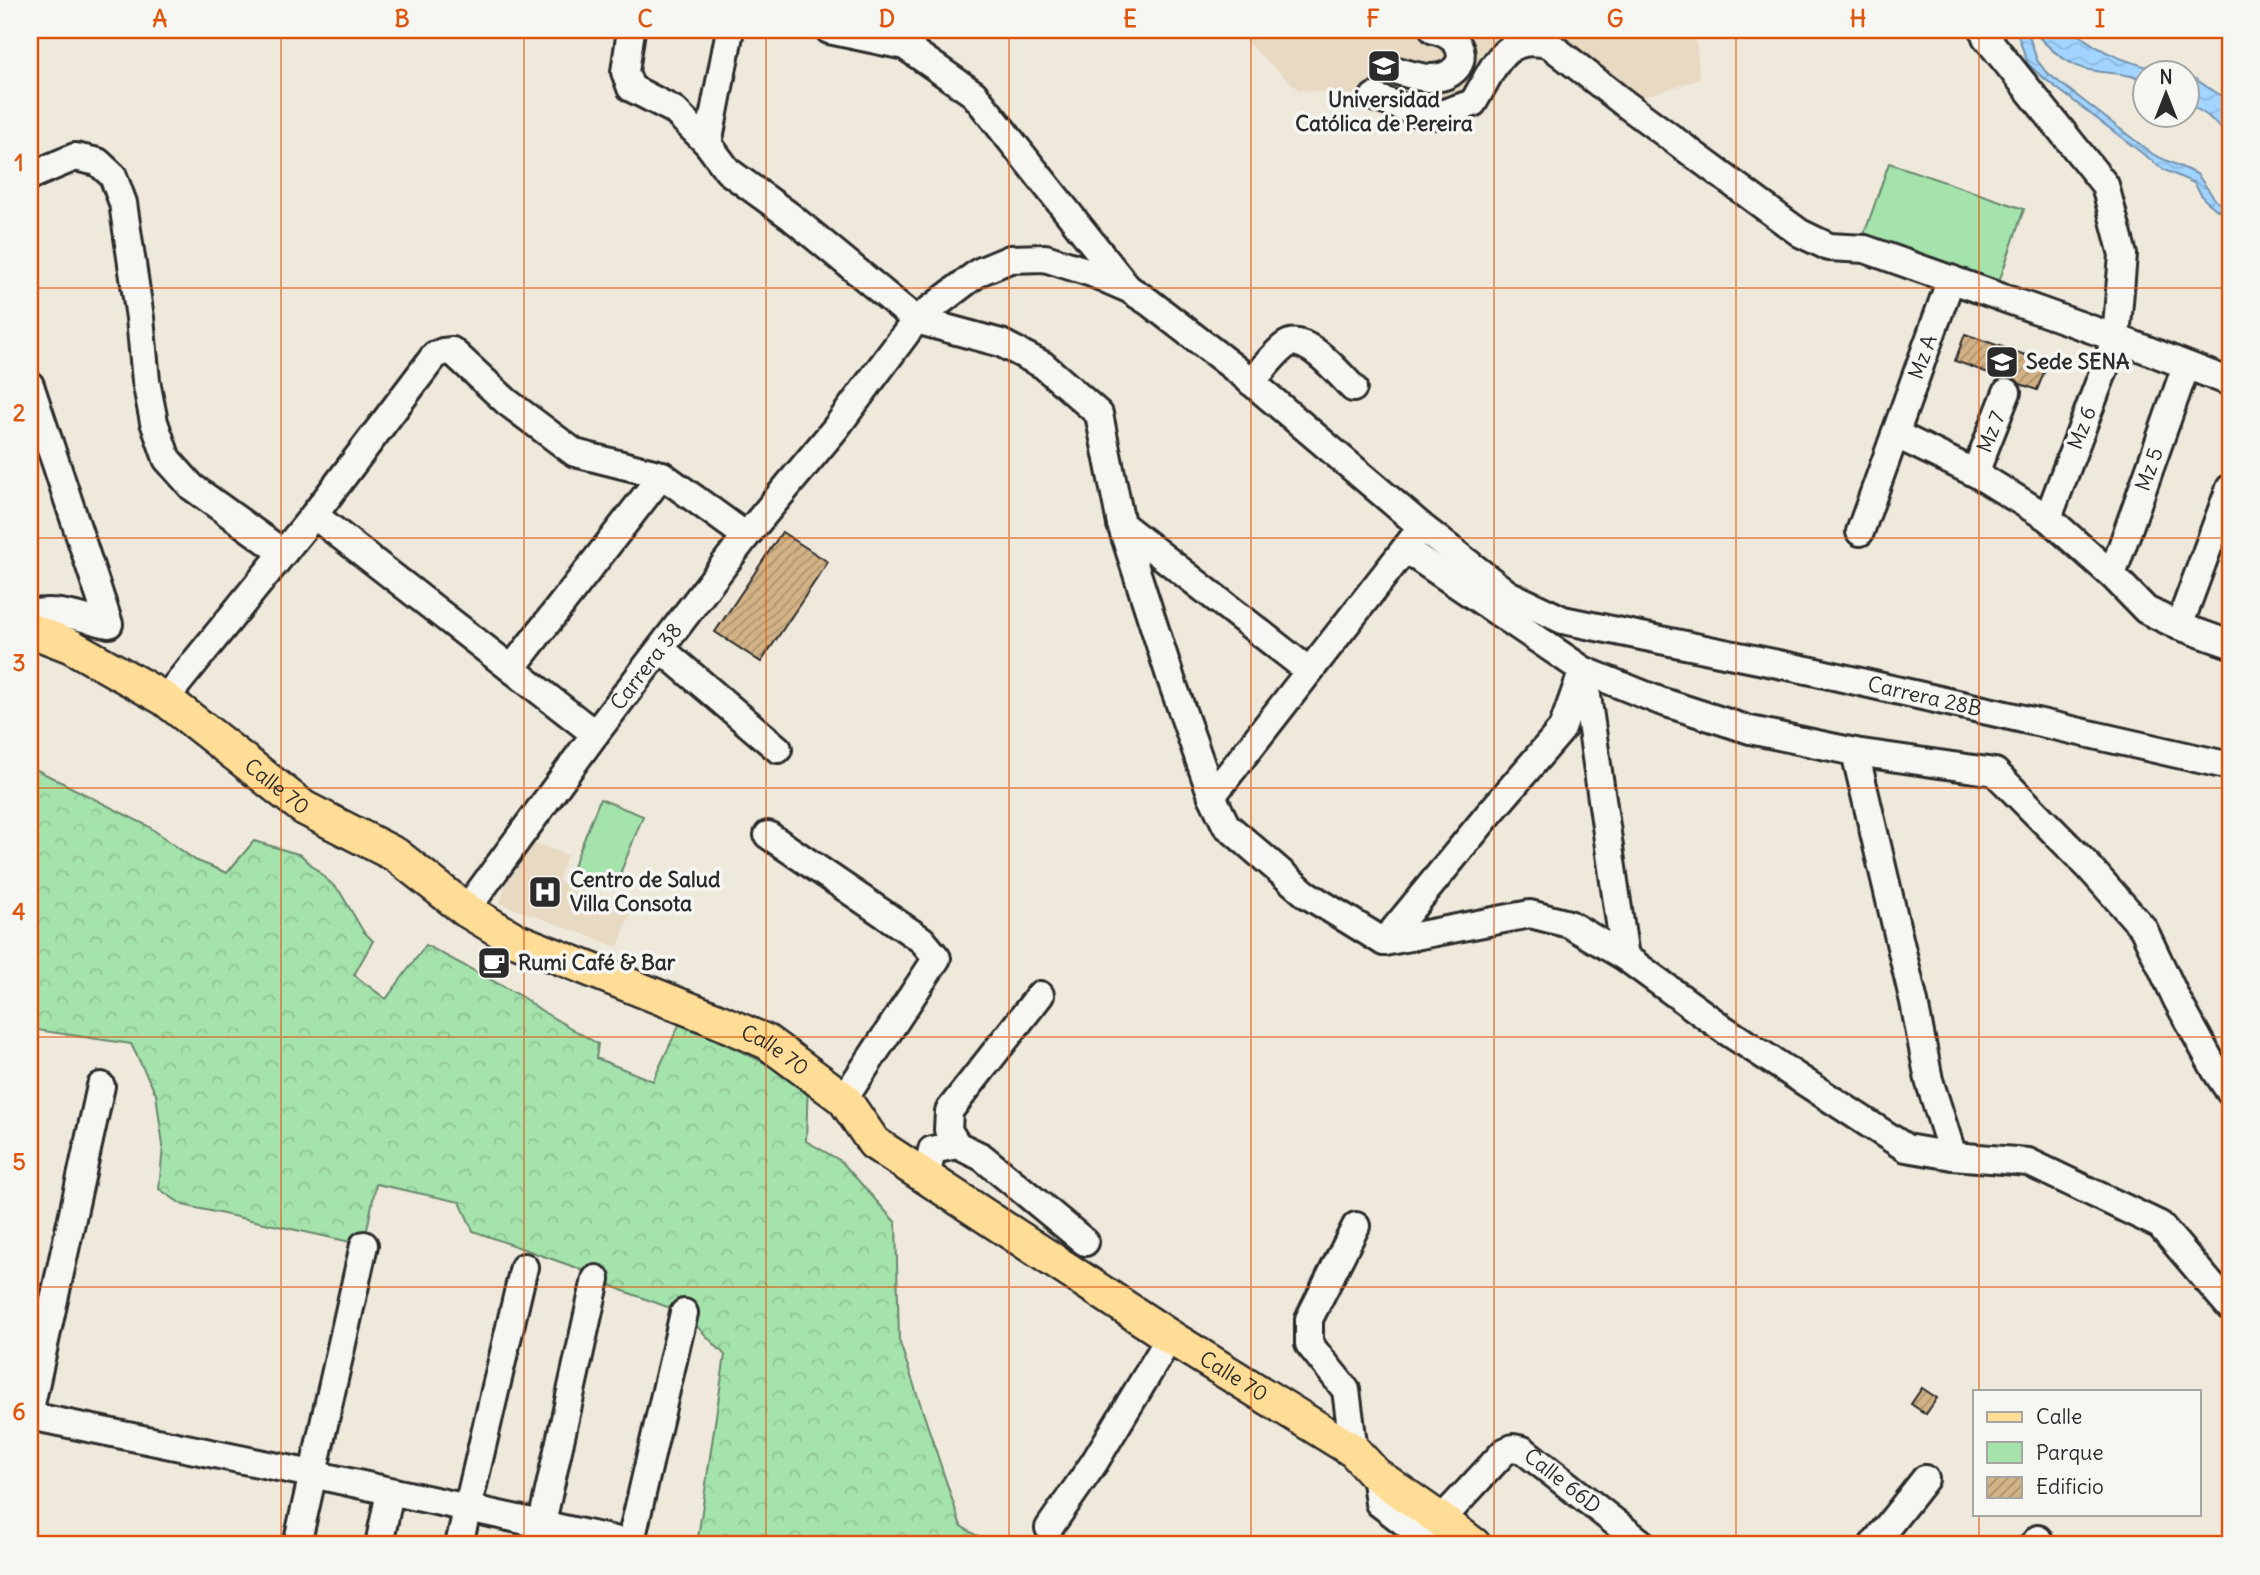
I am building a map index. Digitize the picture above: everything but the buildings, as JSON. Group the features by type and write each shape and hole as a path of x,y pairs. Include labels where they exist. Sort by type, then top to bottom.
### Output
{"main road":[{"name":"Calle 70","path":"30,630 71,646 165,699 304,808 396,855 466,910 516,940 714,1018 767,1042 844,1099 874,1143 1364,1463 1437,1532 1474,1545"}],"street":[{"path":"631,30 625,72 631,88 674,110 708,144 728,171 790,216 916,320 1001,343 1043,365 1098,414 1121,524 1212,796 1226,825 1306,894 1384,942 1530,914 1569,924 1625,957 1725,1030 1906,1148 1953,1156 2028,1162 2160,1225 2230,1307"},
{"path":"708,144 730,30"},
{"path":"829,30 905,46 974,94 1129,289"},
{"path":"1390,69 1429,78 1445,75 1455,69 1461,58 1460,48 1452,36 1434,30"},
{"name":"Mz 6","path":"1984,30 1986,37 2105,185 2123,255 2116,338 2048,518"},
{"path":"1374,97 1419,113 1438,115 1473,103 1505,51 1517,44 1537,41 1550,45 1623,103 1800,233 1829,247 1865,249 2116,338 2230,382"},
{"path":"30,176 75,158 97,162 113,176 123,203 148,391 154,422 167,459 192,487 282,552"},
{"path":"1045,258 1076,222"},
{"name":"Carrera 38","path":"466,910 595,734 746,537 835,429 916,320 979,272 1010,258 1045,258 1092,273 1129,289"},
{"name":"Mz A","path":"1860,532 1951,279"},
{"name":"Carrera 28B","path":"1129,289 1251,383 1422,527 1508,594 1563,620 1825,674 2230,766"},
{"path":"1251,383 1286,345 1295,342 1310,347 1353,388"},
{"path":"165,699 314,515 435,355 443,352 452,351 507,402 575,453 662,474 746,537"},
{"name":"Mz 5","path":"2112,575 2186,366"},
{"path":"30,385 110,624 58,613 40,611 30,614"},
{"name":"Mz 7","path":"1975,473 2007,392"},
{"path":"1895,435 1975,473 2048,518 2112,575 2146,610 2179,626 2230,644"},
{"path":"512,668 662,474"},
{"path":"2179,626 2230,488"},
{"path":"314,515 595,734"},
{"path":"1121,524 1309,671"},
{"path":"1212,796 1422,527"},
{"path":"1405,549 1583,670 1660,701 1750,730 1855,752 1995,772 2088,866 2143,928 2177,1000 2230,1092"},
{"path":"662,649 778,749"},
{"path":"1384,942 1562,729 1583,670"},
{"path":"1583,670 1625,957"},
{"path":"1855,752 1914,1002 1929,1080 1953,1156"},
{"path":"768,835 922,940 937,958 844,1099"},
{"path":"1041,995 949,1111 948,1130 957,1145 982,1157 1085,1242"},
{"path":"30,1409 101,1086"},
{"path":"926,1178 932,1150 957,1145"},
{"path":"1356,1226 1309,1319 1309,1344 1346,1390 1364,1463"},
{"path":"297,1545 364,1245"},
{"path":"459,1545 524,1267"},
{"path":"539,1535 596,1279"},
{"path":"30,1416 467,1508 539,1535 632,1545 684,1313"},
{"path":"1049,1528 1094,1463 1170,1337"},
{"name":"Calle 66D","path":"1437,1532 1504,1452 1513,1448 1523,1450 1644,1545"},
{"path":"1883,1542 1925,1479"},
{"path":"379,1545 390,1492"}],"shaded area":[{"name":"Universidad Católica de Pereira","path":"1233,30 1695,30 1700,79 1624,103 1561,53 1517,43 1473,103 1438,115 1374,97 1299,90"},
{"name":"Centro de Salud Villa Consota","path":"524,839 567,855 558,881 632,909 618,947 499,903"}],"green space":[{"path":"1889,163 2024,209 1999,282 1864,235"},
{"path":"35,769 148,826 195,860 227,873 254,841 301,855 340,892 363,931 373,941 354,975 386,999 426,945 519,995 598,1044 596,1058 653,1081 680,1023 808,1083 806,1141 841,1161 896,1223 899,1340 961,1526 992,1545 697,1545 725,1355 684,1313 621,1290 577,1268 473,1231 460,1202 376,1184 364,1245 183,1205 159,1189 163,1146 156,1094 131,1044 30,1029 30,772"},
{"path":"600,799 643,816 614,889 571,872"}],"water":[{"path":"2016,30 2027,30 2037,60 2046,72 2154,155 2197,174 2217,202 2230,206 2230,215 2217,210 2204,199 2194,183 2164,170 2041,76 2028,64"},
{"path":"2033,30 2074,30 2095,46 2130,61 2130,76 2085,69 2056,53"},
{"path":"2200,82 2230,102 2230,137 2200,111"}],"place":[{"name":"Universidad Católica de Pereira","path":"1384,66"},
{"name":"Sede SENA","path":"2002,362"},
{"name":"Centro de Salud Villa Consota","path":"545,892"},
{"name":"Rumi Café & Bar","path":"494,963"}]}
